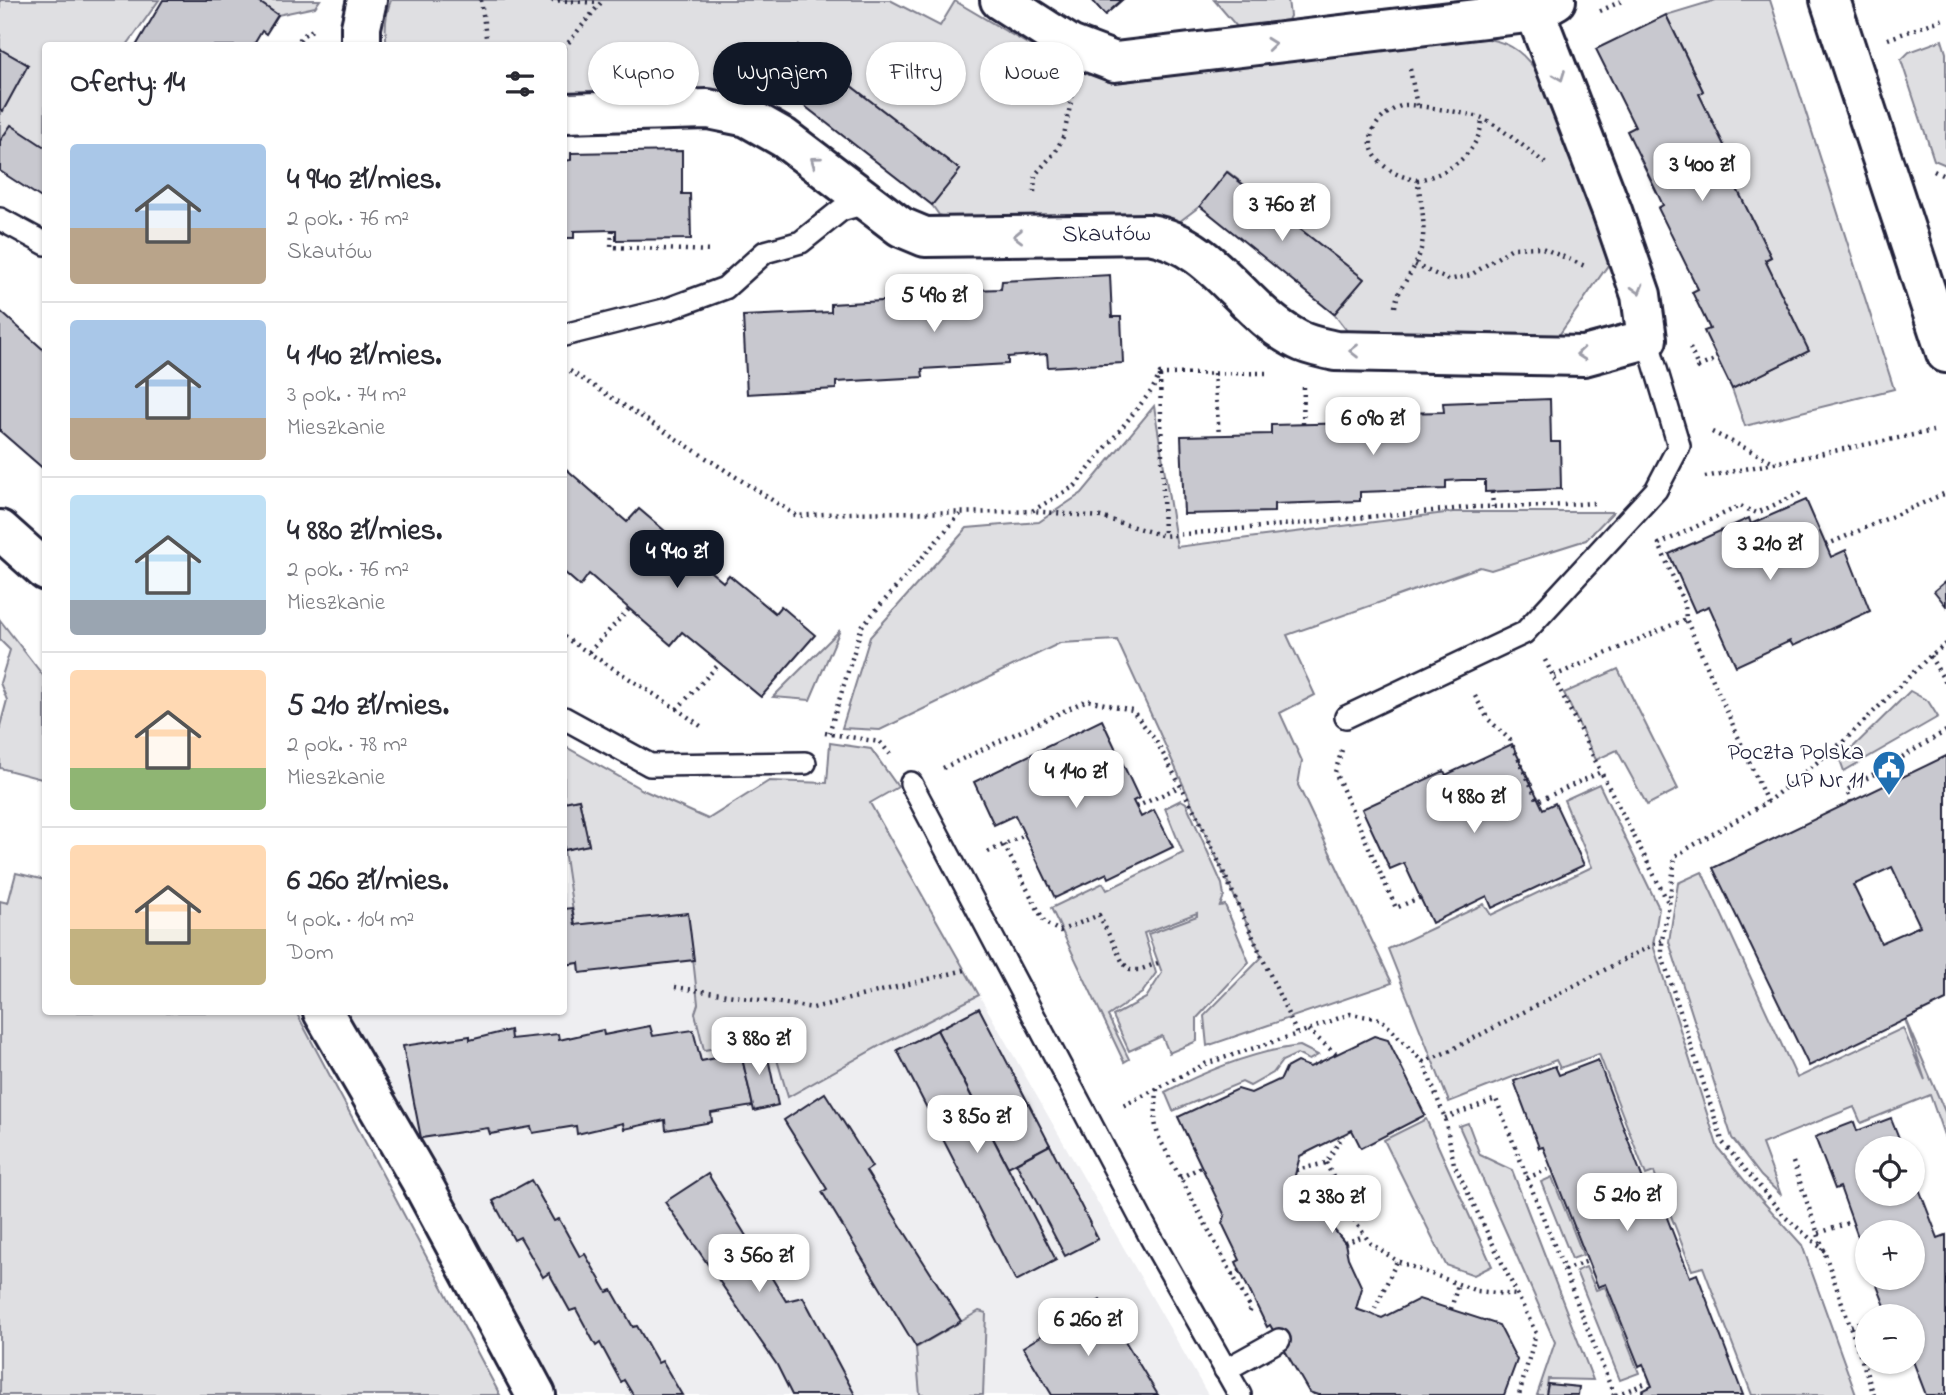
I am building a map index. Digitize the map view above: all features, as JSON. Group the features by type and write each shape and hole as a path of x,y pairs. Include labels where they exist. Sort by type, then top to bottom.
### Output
{"street":[{"path":"361,42 361,27 367,0"},
{"path":"1000,0 1070,45 1115,62 1545,6 1641,295 1647,339"},
{"path":"1829,0 1946,353"},
{"name":"Skautów","path":"567,113 708,109 747,117 784,138 901,227 925,237 1149,234 1169,237 1193,250 1276,325 1300,341 1335,351 1584,356 1647,339"},
{"path":"0,530 42,567"},
{"path":"325,1015 421,1181 537,1395"}],"lane":[{"path":"567,334 668,310 725,288 765,252 801,242 842,210 866,202"},
{"path":"0,219 42,242"},
{"path":"1346,718 1524,633 1656,490 1679,446 1647,339"},
{"path":"567,720 650,765 805,763"},
{"path":"911,783 1151,1238 1240,1395"},
{"path":"1225,1370 1279,1340"}],"path":[{"path":"481,0 489,42"},
{"path":"551,0 602,1"},
{"path":"567,44 602,1"},
{"path":"1877,43 1946,18"},
{"path":"298,42 302,36 319,26"},
{"path":"1035,175 1056,151 1064,135 1075,83 1086,51"},
{"path":"1412,79 1417,107"},
{"path":"1405,105 1482,117 1482,132 1476,145 1458,162 1429,178 1416,180 1403,178 1389,171 1375,155 1370,140 1372,131 1384,116 1405,105"},
{"path":"1397,293 1415,265 1423,245 1423,210 1416,180"},
{"path":"612,230 611,247 765,252"},
{"path":"1415,265 1449,280 1471,275 1512,248 1540,247 1587,267"},
{"path":"1698,367 1717,359"},
{"path":"567,369 797,516 840,512 1032,511 1101,517 1164,536 1493,507 1548,506"},
{"path":"1214,373 1219,435"},
{"path":"1160,374 1279,373"},
{"path":"1032,511 1076,486 1152,390 1160,374"},
{"path":"1160,374 1164,536"},
{"path":"1303,424 1304,386"},
{"path":"1704,428 1776,463"},
{"path":"1698,478 1934,431"},
{"path":"1767,802 1685,619 1685,606 1659,544 1740,506 1757,513 1804,491"},
{"path":"1492,492 1493,507"},
{"path":"1825,545 1946,493"},
{"path":"829,733 862,626 962,512"},
{"path":"589,652 629,609"},
{"path":"1555,676 1685,619"},
{"path":"1528,628 1555,676 1670,905"},
{"path":"567,639 677,709 706,731"},
{"path":"1825,1251 1785,1217 1723,1143 1662,956 1675,856 1767,802 1844,741 1930,656 1946,644"},
{"path":"1930,656 1946,683"},
{"path":"677,709 720,663"},
{"path":"1457,664 1488,719 1510,740 1538,801 1601,772"},
{"path":"911,783 1087,700 1132,710 1156,741 1202,825 1297,1034"},
{"path":"1851,802 1847,790 1946,731"},
{"path":"1342,748 1335,772 1396,908 1420,897"},
{"path":"1136,807 1181,786"},
{"path":"982,855 1025,835"},
{"path":"1004,845 1045,923 1060,931 1099,915 1123,962 1130,970 1139,970 1158,963"},
{"path":"1423,1062 1450,1051 1662,940"},
{"path":"675,987 813,1008 1005,960"},
{"path":"1248,1358 1242,1330 1251,1309 1158,1136 1155,1122 1157,1089 1205,1064 1350,1014 1381,1019 1423,1062 1446,1118 1454,1164 1536,1333 1519,1395"},
{"path":"1308,1030 1336,1054"},
{"path":"1446,1118 1496,1099 1615,1395 1649,1382"},
{"path":"1296,1170 1326,1163 1343,1135"},
{"path":"1793,1162 1874,1395"},
{"path":"1326,1163 1370,1243 1397,1261 1477,1291 1517,1295"},
{"path":"1180,1178 1202,1167"},
{"path":"1527,1178 1552,1168"},
{"path":"1819,1233 1851,1222"},
{"path":"1345,1243 1364,1236"},
{"path":"1372,1315 1397,1261"},
{"path":"1564,1270 1588,1261"},
{"path":"1232,1275 1240,1271"},
{"path":"1451,1309 1458,1284"},
{"path":"1851,1326 1855,1324"}],"shaded area":[{"path":"0,0 159,0 129,42 42,42 42,146 11,125 0,141 0,109 3,110 28,65 0,49"},
{"path":"256,0 320,0 315,7 278,15"},
{"path":"391,0 890,0 940,26 955,1 1024,42 980,42 980,105 1084,105 1084,71 1099,74 1466,36 1492,40 1520,53 1543,82 1613,258 1557,338 1355,341 1334,314 1363,279 1228,172 1200,206 1175,225 955,220 939,215 932,205 960,170 876,105 966,105 966,42 866,42 866,97 852,87 852,42 713,42 713,99 699,100 699,42 588,42 588,102 567,102 567,42 387,42 386,23"},
{"path":"1214,0 1288,0 1290,16 1288,20 1238,28"},
{"path":"1716,0 1770,0 1894,389 1745,426 1732,389 1808,351 1765,260 1771,257 1732,179 1699,94 1703,91 1666,15"},
{"path":"1942,40 1946,53 1946,165 1934,160 1901,60 1909,52"},
{"path":"1154,406 1177,547 1453,512 1613,512 1586,540 1491,570 1480,567 1287,635 1315,695 1280,713 1302,761 1298,785 1392,983 1207,1046 1204,1016 1262,957 1117,640 1060,643 880,730 842,728 870,637 967,528 1039,522 1082,493"},
{"path":"0,620 42,674 42,779 0,768 0,726 7,700 0,683 10,650 0,640"},
{"path":"840,630 810,700 773,697"},
{"path":"1618,669 1678,789 1647,805 1617,750 1596,760 1564,693"},
{"path":"1910,691 1928,701 1938,717 1844,771 1840,760"},
{"path":"830,743 871,749 898,787 870,803 979,995 788,1097 771,1039 704,1050 695,1013 698,1004 688,913 575,925 567,870 567,849 589,845 579,799 567,801 567,748 643,790 708,819 769,781 827,783"},
{"path":"1599,784 1659,908 1653,945 1718,1148 1802,1245 1856,1395 1752,1395 1703,1267 1692,1270 1654,1172 1646,1175 1599,1054 1560,1068 1556,1060 1449,1102 1388,949 1484,904 1491,915 1592,867 1564,800"},
{"path":"1181,800 1186,803 1222,884 1224,896 1220,906 1225,905 1249,962 1197,1018 1197,1041 1169,1053 1162,1036 1129,1051 1113,1016 1146,998 1162,973 1148,934 1197,916 1197,913 1144,933 1156,973 1142,993 1108,1016 1129,1059 1124,1062 1051,908 1103,883 1107,890 1183,853 1165,808"},
{"path":"1702,872 1797,1078 1903,1028 1925,1080 1905,1019 1946,1114 1946,1141 1930,1095 1861,1123 1854,1107 1762,1144 1781,1195 1761,1176 1732,1138 1669,942 1678,883"},
{"path":"16,873 42,879 42,1015 298,1015 500,1395 0,1395 0,901 8,903"},
{"path":"567,877 575,925 688,913 698,1004 695,1013 704,1050 771,1039 788,1096 979,995 1208,1395 561,1395 344,1015 567,1015"},
{"path":"1300,1046 1318,1055 1309,1060 1297,1054 1282,1061 1273,1073 1250,1086 1242,1082 1173,1111 1165,1092 1230,1063 1265,1052"},
{"path":"1426,1119 1492,1266 1474,1275 1446,1265 1384,1140"},
{"path":"1468,1123 1480,1155 1512,1170 1593,1380 1548,1379 1546,1395 1537,1395 1555,1342 1459,1126"},
{"path":"1552,1177 1583,1255 1572,1259 1541,1182"},
{"path":"1586,1267 1596,1290 1605,1287 1639,1373 1620,1380 1576,1271"},
{"path":"979,1311 986,1313 983,1395 920,1395 916,1348"}],"building":[{"path":"163,0 256,0 278,15 266,34 262,31 255,42 138,42"},
{"path":"1092,0 1122,0 1105,15"},
{"path":"1666,15 1703,91 1699,94 1739,176 1732,179 1771,257 1765,260 1809,351 1732,389 1704,331 1710,329 1692,292 1698,289 1658,208 1663,205 1627,131 1635,127 1596,49"},
{"path":"0,49 28,65 3,111 0,109"},
{"path":"852,87 866,97 866,105 876,105 960,170 932,205 803,105 852,105"},
{"path":"11,125 42,145 42,198 0,171 0,141"},
{"path":"682,151 682,194 690,194 691,239 616,240 616,230 574,231 574,238 567,238 567,161 571,160 571,153"},
{"path":"1227,172 1364,279 1334,314 1200,206"},
{"path":"1110,275 1112,317 1121,317 1123,363 1048,367 1047,354 1008,357 1008,364 922,369 923,377 836,382 836,389 747,394 743,316 831,312 831,304 917,299 916,292 1001,289 1002,281"},
{"path":"0,311 42,348 42,468 0,431"},
{"path":"1550,399 1551,442 1560,442 1561,489 1485,492 1485,480 1446,481 1446,489 1360,492 1360,501 1274,504 1274,512 1184,514 1181,436 1271,434 1271,425 1357,423 1357,414 1444,412 1443,403"},
{"path":"567,470 627,522 639,509 672,537 668,543 682,556 686,551 723,582 729,575 775,613 781,606 815,635 761,697 682,632 671,645 589,574 580,586 567,575"},
{"path":"1806,500 1831,557 1846,550 1870,611 1793,646 1790,641 1736,666 1709,606 1695,612 1669,554 1749,518 1751,524"},
{"path":"1946,581 1946,606 1934,591"},
{"path":"1102,720 1139,798 1133,801 1141,817 1154,810 1173,847 1109,878 1107,873 1055,898 1015,815 994,825 974,782"},
{"path":"1512,744 1543,809 1555,803 1584,865 1492,908 1487,896 1432,923 1404,863 1390,869 1362,809 1444,771 1446,775"},
{"path":"1946,756 1946,1000 1809,1066 1713,868","holes":["1892,867 1920,926 1881,943 1853,885"]},
{"path":"579,799 589,845 567,849 567,801"},
{"path":"572,908 575,925 688,913 694,960 580,973 579,963 567,965 567,909"},
{"path":"979,1008 1050,1145 1008,1167 937,1030"},
{"path":"650,1026 653,1036 693,1030 701,1061 741,1053 753,1106 711,1113 712,1122 666,1130 665,1120 624,1129 623,1123 577,1134 576,1126 533,1133 531,1127 490,1134 488,1128 421,1138 403,1046 470,1036 470,1040 510,1030 511,1039 558,1034 559,1040 603,1030 604,1035"},
{"path":"937,1030 1056,1260 1016,1281 897,1050"},
{"path":"1374,1036 1388,1040 1425,1115 1361,1148 1352,1130 1300,1156 1293,1183 1298,1195 1317,1196 1331,1226 1345,1243 1348,1258 1362,1288 1356,1309 1382,1318 1419,1299 1499,1325 1517,1360 1504,1395 1318,1395 1309,1392 1270,1325 1267,1327 1240,1271 1236,1262 1240,1260 1222,1223 1225,1216 1178,1117 1238,1089 1251,1093 1281,1079 1286,1068 1297,1062 1310,1067"},
{"path":"765,1044 778,1105 754,1111 740,1049"},
{"path":"1598,1060 1644,1182 1652,1179 1690,1277 1697,1274 1743,1395 1643,1395 1642,1391 1652,1386 1643,1364 1639,1366 1606,1284 1598,1287 1543,1147 1539,1148 1514,1081 1555,1066 1559,1075"},
{"path":"825,1093 872,1167 866,1171 961,1321 916,1347 822,1192 827,1189 784,1120"},
{"path":"1891,1118 1898,1136 1855,1136 1855,1206 1925,1204 1938,1238 1946,1235 1946,1395 1926,1395 1918,1374 1925,1374 1925,1304 1884,1304 1879,1290 1925,1290 1925,1220 1855,1220 1855,1229 1840,1187 1835,1189 1815,1137 1854,1122 1857,1131"},
{"path":"1050,1145 1098,1239 1065,1256 1016,1163"},
{"path":"708,1174 786,1301 803,1297 855,1395 792,1395 777,1365 665,1202"},
{"path":"531,1180 554,1221 559,1219 580,1257 585,1254 607,1292 612,1290 633,1327 637,1326 658,1363 662,1361 682,1395 633,1395 624,1380 621,1382 600,1343 596,1346 576,1309 570,1311 549,1273 543,1277 520,1237 514,1240 493,1201"},
{"path":"1100,1300 1158,1395 1052,1395 1023,1347"},
{"path":"1548,1384 1579,1387 1578,1395 1546,1395"}],"place":[{"name":"Poczta Polska UP Nr 11","path":"1889,797"}]}
